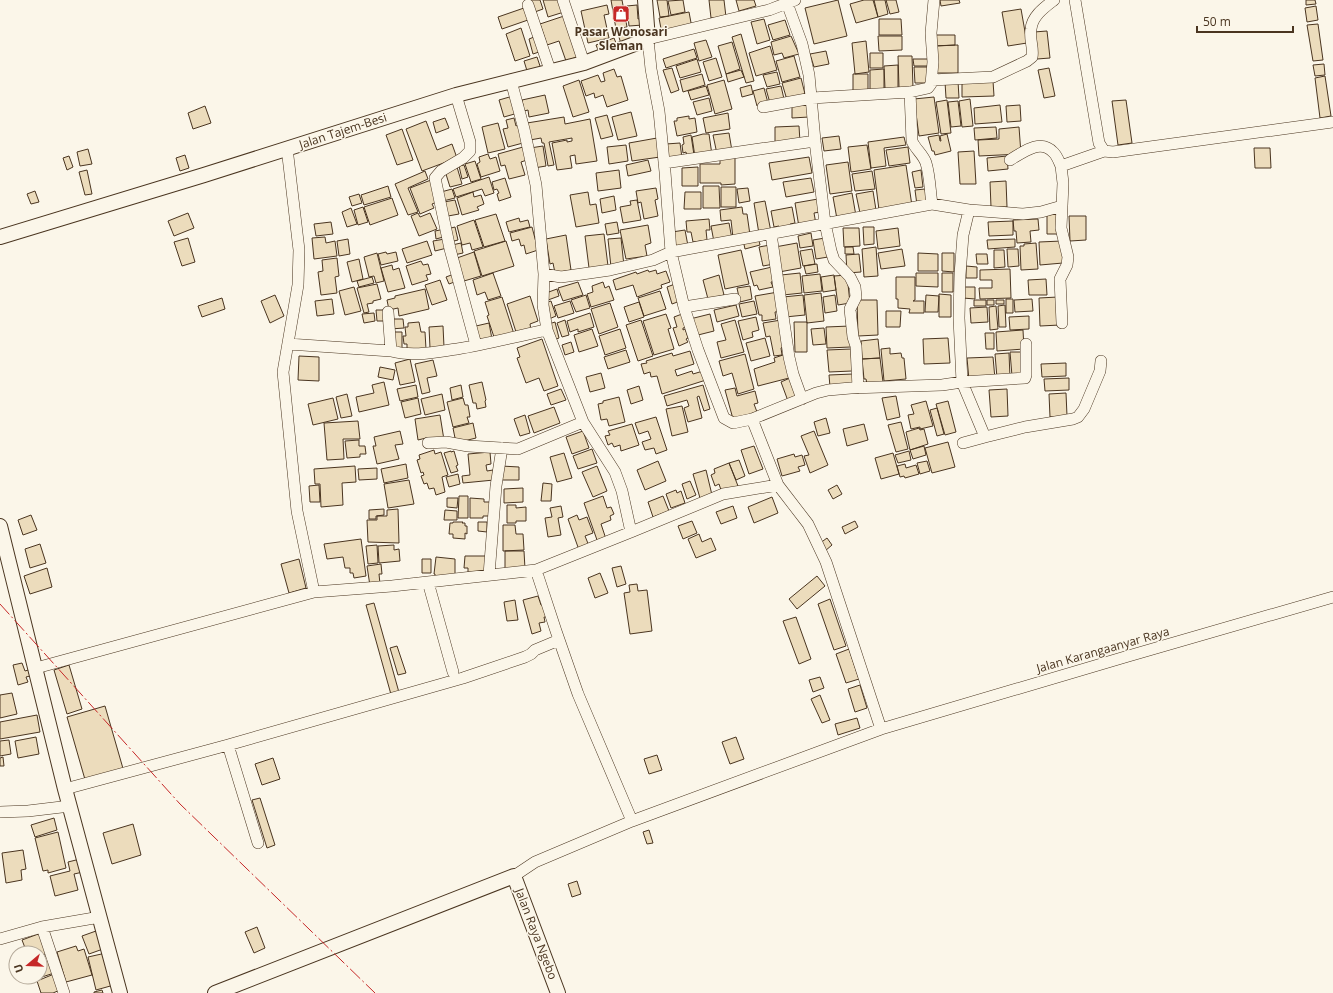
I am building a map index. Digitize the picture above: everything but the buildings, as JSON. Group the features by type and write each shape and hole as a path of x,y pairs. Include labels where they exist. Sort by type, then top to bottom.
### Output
{"street":[{"path":"563,0 584,63"},
{"path":"645,0 651,69 659,111 671,252 684,307 704,369 724,418 733,423 752,419 828,390 942,386 962,382 1025,378 1026,344"},
{"path":"763,107 812,98 910,92 928,88 932,80 934,0"},
{"path":"932,80 993,77 1032,57 1034,50 1030,29 1037,15 1054,0"},
{"path":"1075,0 1099,143 1104,151"},
{"path":"648,39 769,10 791,2 810,75 815,142 825,224 834,260 850,277 855,287 856,297 850,309 853,337 856,346 858,388"},
{"path":"528,5 550,70"},
{"name":"Jalan Tajem-Besi","path":"0,237 456,95 550,70 584,63 648,39"},
{"path":"511,81 524,129 536,185 544,274 543,305 547,330 583,422 614,472 622,491 631,532"},
{"path":"910,92 912,141 923,156 926,163 932,204"},
{"path":"456,95 470,142 470,151 463,158 441,171 435,178 450,249 476,346"},
{"path":"1061,166 1104,151 1113,152 1333,122"},
{"path":"664,163 815,142"},
{"path":"1010,160 1036,146 1044,145 1053,152 1061,166 1063,183 1061,228 1068,257 1060,278 1062,322"},
{"path":"287,148 299,250 298,285 283,372 297,512 314,592"},
{"path":"544,274 561,277 610,270 653,260 671,252 932,204 969,210 1023,214 1041,212 1062,206"},
{"path":"969,210 963,235 960,275 962,382 985,437"},
{"path":"771,234 789,357 793,374 802,399"},
{"path":"684,307 735,299"},
{"path":"388,312 391,351"},
{"path":"288,344 391,351 411,355 476,346 547,330"},
{"path":"963,443 1025,427 1078,417 1084,409 1095,385 1100,371 1101,361"},
{"path":"752,419 778,485 808,524 826,562 881,730"},
{"path":"428,444 446,442 468,446 523,448 583,422"},
{"path":"488,575 496,486 502,448"},
{"path":"36,668 314,592 428,582 536,570 723,494 778,485"},
{"path":"0,526 5,566 36,668 65,789 120,993"},
{"path":"536,570 578,694 632,821"},
{"path":"428,582 454,672"},
{"name":"Jalan Karangaanyar Raya","path":"514,876 535,862 632,821 881,730 1333,597"},
{"path":"65,789 228,745 463,678 525,657 531,654 534,650 559,640"},
{"path":"228,745 258,843"},
{"path":"0,812 28,812 70,806"},
{"path":"215,993 514,876"},
{"name":"Jalan Raya Ngebo","path":"514,876 558,993"},
{"path":"0,939 42,927 100,917"},
{"path":"42,927 64,993"}],"power":[{"path":"0,604 180,804 375,993"}],"place":[{"name":"Pasar Wonosari Sleman","path":"621,14"}]}
